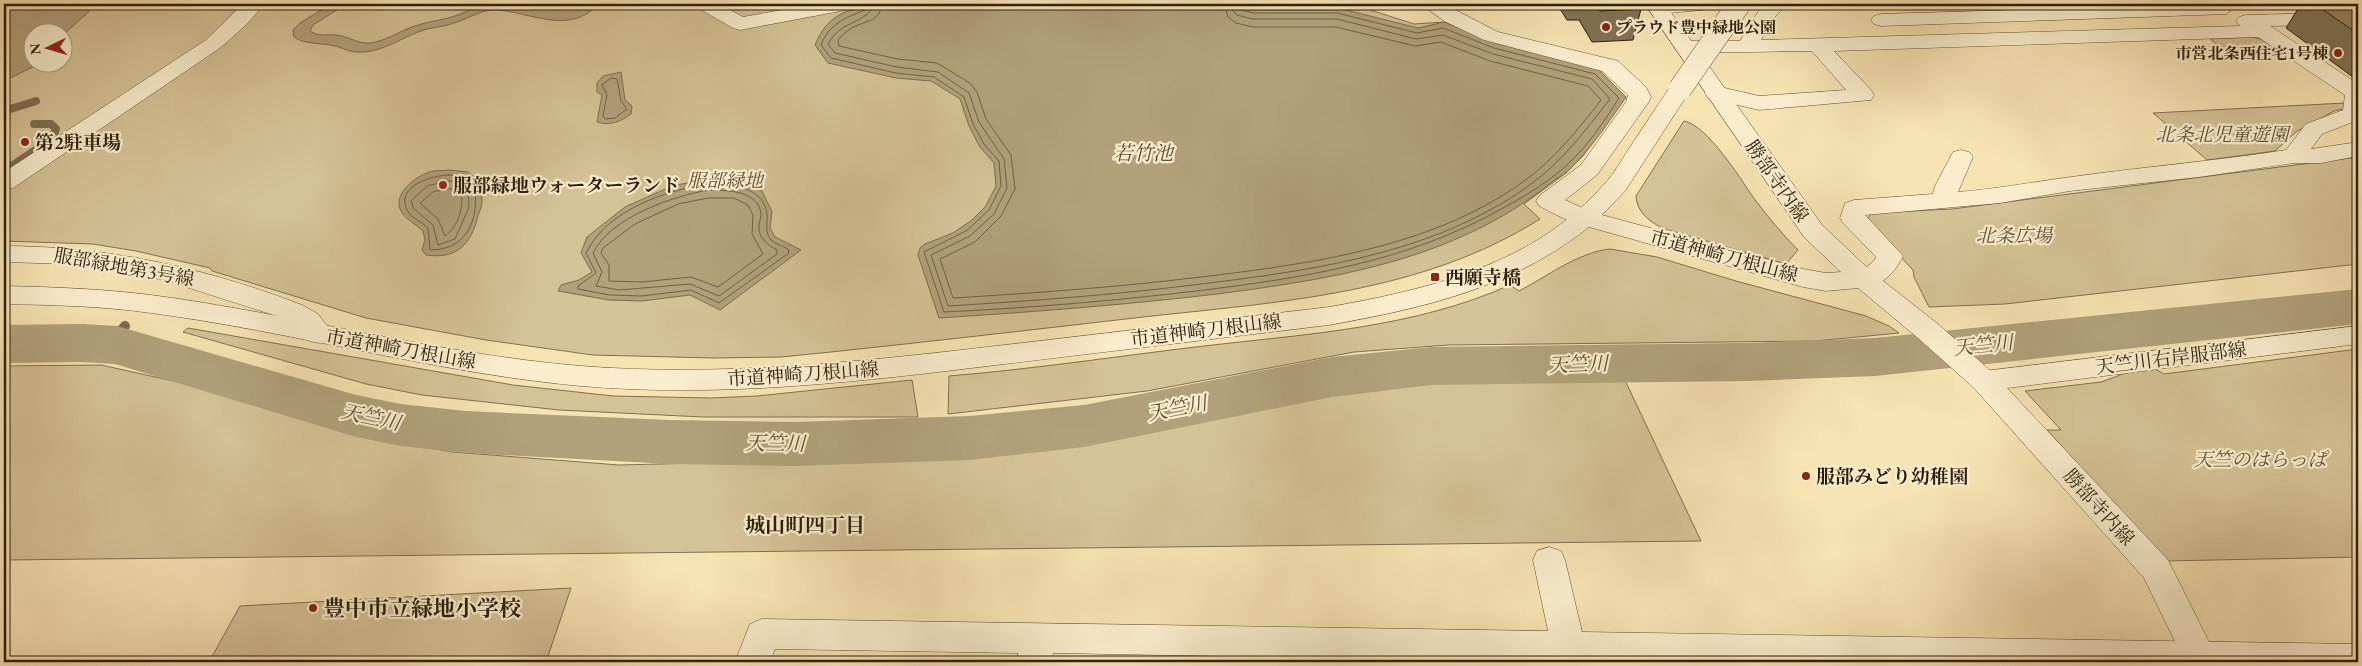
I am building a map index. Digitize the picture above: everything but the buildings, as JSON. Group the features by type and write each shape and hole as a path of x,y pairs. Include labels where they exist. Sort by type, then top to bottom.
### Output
{"street":[{"path":"4,183 38,158 212,44 240,20 254,4"},
{"path":"705,4 740,24 846,4"},
{"path":"1431,4 1451,18 1491,36 1610,66 1638,92 1640,97 1637,103 1589,170 1548,201 1585,218"},
{"path":"1657,6 1702,4"},
{"name":"市道神崎刀根山線","path":"4,295 72,296 144,302 508,368 581,376 690,381 813,376 1329,316 1409,301 1446,291 1512,265 1553,242 1585,218 1616,186 1739,4"},
{"path":"1747,47 1765,16 1777,4"},
{"path":"1866,4 1897,40"},
{"name":"勝部寺内線","path":"1657,6 1808,225 1864,279 1928,331 1977,375 2156,569 2201,660"},
{"path":"1881,20 2215,7 2254,26 2328,72 2357,105 2314,129 2294,156"},
{"path":"1685,48 2254,26 2358,18"},
{"path":"1716,93 1759,103 1863,95 1817,44"},
{"path":"1864,279 1884,268 1890,256 1852,218 1854,208 1944,202 2294,156 2322,156 2358,149"},
{"path":"1944,202 1946,186 1961,157"},
{"name":"市道神崎刀根山線","path":"1585,218 1803,278 1826,282 1864,279"},
{"name":"服部緑地第3号線","path":"4,254 58,254 173,272 202,280 296,314 311,322 320,334"},
{"name":"天竺川右岸服部線","path":"1977,375 2358,335"},
{"path":"1549,560 1570,654"},
{"path":"753,662 762,634 1036,650 2201,660 2358,659"}],"green space":[{"name":"服部緑地","path":"4,4 1248,4 1358,6 1414,24 1444,22 1496,43 1598,69 1626,97 1583,156 1566,173 1524,204 1540,219 1494,244 1447,264 1398,279 1297,299 781,357 713,358 593,355 486,340 366,318 212,271 210,268 136,251 93,244 4,241"},
{"path":"2252,37 2268,41 2282,50 2227,52 2210,39"},
{"name":"北条北児童遊園","path":"2345,103 2348,108 2334,111 2296,132 2275,151 2207,160 2153,113"},
{"path":"1684,121 1703,132 1713,142 1764,211 1798,250 1786,264 1665,229 1655,224 1642,212 1636,196"},
{"name":"北条広場","path":"2358,157 2358,264 2005,304 1929,307 1914,277 1913,270 1867,221 1871,213 1952,209"},
{"path":"1610,249 1657,257 1736,281 1866,316 1889,326 1899,333 1815,341 1448,345 1354,352 1147,391 948,414 949,376 1321,333 1398,320 1436,311 1510,285 1519,291 1575,260 1598,251"},
{"path":"188,328 513,385 613,396 711,398 757,396 912,380 918,417 703,417 559,410 422,395 366,384 183,332"},
{"name":"天竺のはらっぱ","path":"2358,349 2358,557 2166,561 2047,430 2061,430 2025,391 2101,382 2148,365 2164,374"},
{"path":"101,365 255,399 339,431 452,452 619,465 942,457 1083,443 1251,408 1370,388 1515,378 1623,376 1701,541 4,560 4,366"},
{"path":"571,588 546,662 209,662 240,606"}],"water":[{"path":"489,3 553,9 563,8 570,4 598,4 587,14 575,19 562,20 549,20 497,10 487,11 453,23 418,32 383,47 365,52 349,51 334,46 307,42 294,37 293,30 300,23 331,4 346,4 313,25 310,31 316,34 340,36 369,43 386,39 418,25 457,15 480,4"},
{"path":"4,4 97,4 72,27 72,22 22,22 22,72 4,81"},
{"name":"若竹池","path":"871,4 1218,4 1254,8 1338,8 1418,28 1444,22 1496,43 1598,69 1626,97 1592,145 1566,173 1513,210 1474,231 1433,248 1391,262 1305,281 1217,294 1078,308 939,318 918,255 920,248 925,244 953,233 972,220 985,207 996,186 994,163 980,147 969,126 960,99 931,81 896,78 828,63 815,45 825,27 830,21 844,13"},
{"path":"621,72 625,100 632,106 631,114 615,122 606,124 597,122 602,95 597,92 597,83 603,76"},
{"path":"431,171 468,172 479,181 482,199 481,206 474,229 465,244 453,253 436,256 426,255 422,250 425,240 423,231 402,213 399,203 400,197 407,186 424,174"},
{"path":"707,179 739,180 762,191 772,212 770,228 775,237 801,250 720,310 690,295 642,301 609,300 558,291 561,285 579,280 592,272 581,253 587,237 625,207 672,186"}],"waterway":[{"path":"4,111 36,101"},
{"path":"4,171 52,139 56,129 51,124 34,124"},
{"name":"天竺川","path":"4,344 82,343 117,345 356,416 401,425 465,432 670,442 795,444 970,438 1084,426 1332,377 1431,366 1747,362 1875,357 2358,306"},
{"path":"110,344 125,326"}],"place":[{"name":"プラウド豊中緑地公園","path":"1606,27"},
{"name":"市営北条西住宅1号棟","path":"2338,53"},
{"name":"第2駐車場","path":"25,142"},
{"name":"服部緑地ウォーターランド","path":"443,185"},
{"name":"西願寺橋","path":"1435,277"},
{"name":"服部みどり幼稚園","path":"1806,476"},
{"name":"豊中市立緑地小学校","path":"313,608"}],"district":[{"name":"城山町四丁目","path":"805,525"}]}
